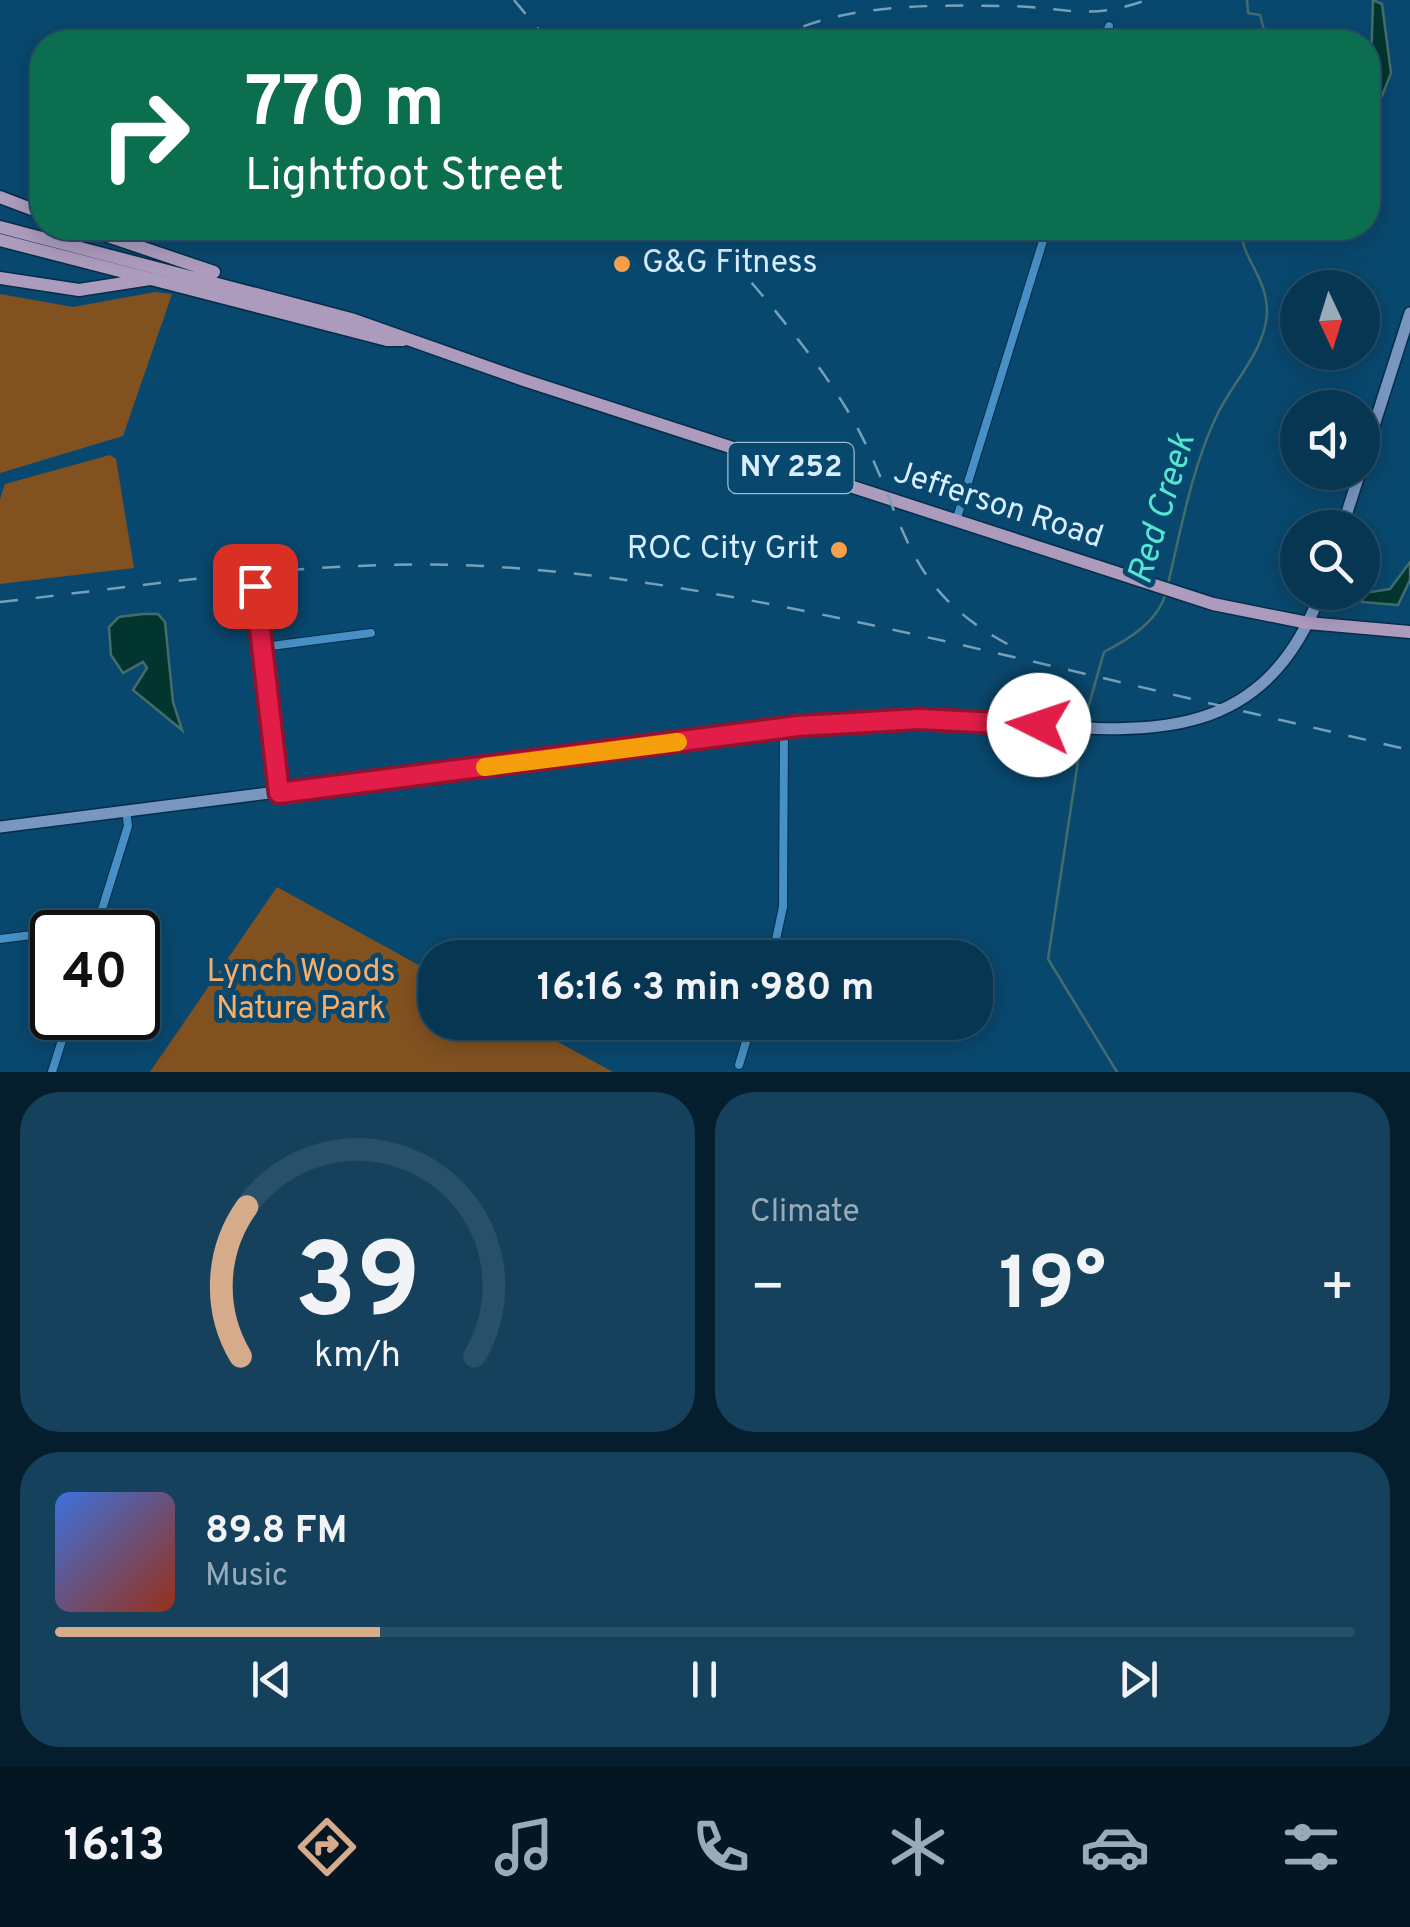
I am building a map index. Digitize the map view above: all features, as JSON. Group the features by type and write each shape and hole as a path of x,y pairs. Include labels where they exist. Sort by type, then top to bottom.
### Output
{"main road":[{"path":"0,197 30,208"},
{"name":"Jefferson Road","path":"0,227 30,235"},
{"name":"Jefferson Road","path":"0,240 386,340 406,340"},
{"name":"Jefferson Road","path":"52,240 286,299 391,331 406,340 1176,593 1308,623 1410,632"},
{"path":"118,240 286,299"},
{"path":"0,278 78,290 153,278"}],"street":[{"path":"1108,30 1109,26"},
{"path":"956,522 1043,240"},
{"path":"1380,407 1410,313"},
{"path":"255,586 279,793"},
{"path":"0,827 784,728 919,719 1104,730 1170,728 1226,707 1277,668 1313,610"},
{"path":"263,647 371,633"},
{"path":"776,940 783,906 784,728"},
{"path":"101,910 128,826 126,811"},
{"path":"0,939 30,936"},
{"path":"52,1072 61,1040"},
{"path":"739,1064 746,1040"}],"green space":[{"path":"155,292 172,294 123,436 0,473 0,294 73,307"},
{"path":"110,455 116,459 134,568 0,584 0,499 5,484"},
{"name":"Lynch Woods Nature Park","path":"277,887 418,965 418,1040 554,1040 613,1072 150,1072"}],"shaded area":[{"path":"1373,0 1382,4 1391,73 1380,101 1380,30 1372,30"},
{"path":"1410,562 1410,580 1398,605 1380,604 1380,591 1390,589"},
{"path":"158,614 165,622 173,702 182,730 133,690 147,668 143,662 123,673 111,655 109,627 119,617"}],"waterway":[{"name":"Red Creek","path":"1247,0 1248,13 1260,15 1264,30"},
{"name":"Red Creek","path":"1168,584 1208,435 1255,353 1265,326 1266,300 1242,240"},
{"name":"Red Creek","path":"1084,722 1104,652 1150,620 1166,592"},
{"name":"Red Creek","path":"1082,735 1048,959 1117,1072"}],"railway":[{"path":"514,0 539,30"},
{"path":"794,30 853,13 883,9 1004,6 1090,12 1147,0"},
{"path":"715,240 797,338 846,408 925,573 947,600 976,625 1017,649"},
{"path":"0,602 302,569 423,565 543,570 661,585 836,617 1410,750"}],"slow traffic":[{"path":"485,767 678,742"}],"place":[{"name":"G&G Fitness","path":"622,264"},
{"name":"ROC City Grit","path":"839,550"}],"route":[{"path":"255,586 279,793 798,726 919,719 1039,725"}]}
